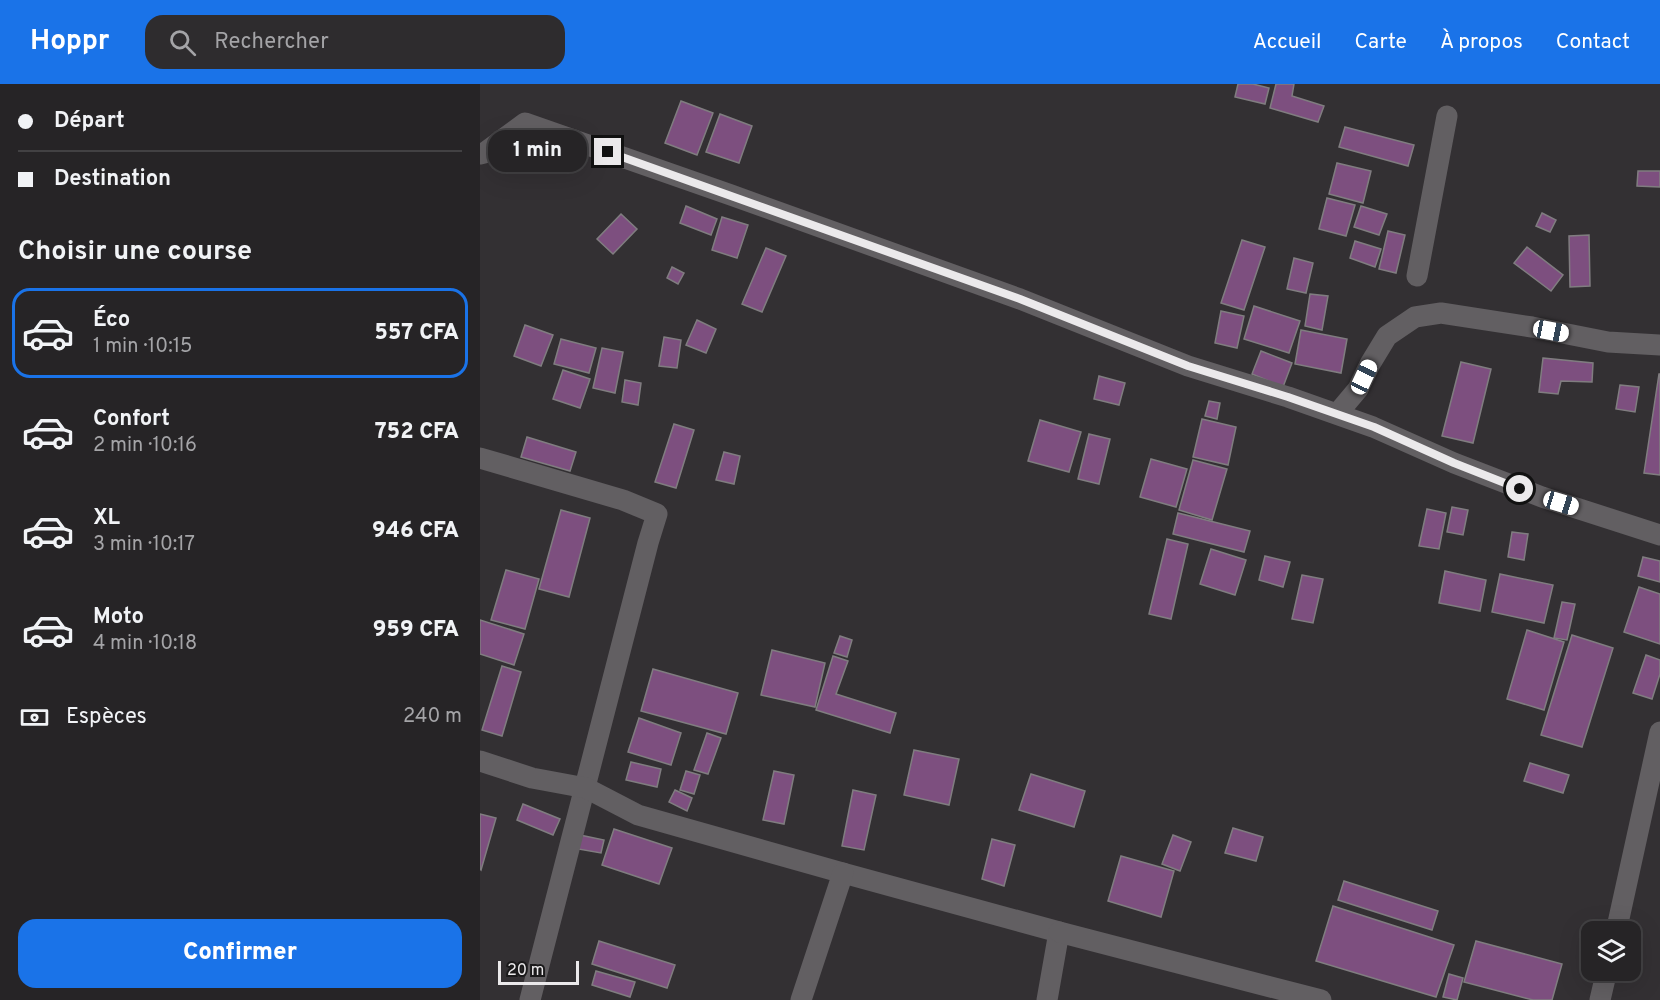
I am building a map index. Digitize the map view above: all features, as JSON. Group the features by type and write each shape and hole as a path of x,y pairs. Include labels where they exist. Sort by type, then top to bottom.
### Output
{"street":[{"path":"1417,276 1447,116"},
{"path":"480,154 525,123 1020,299 1188,366 1374,427 1454,463 1542,497 1660,535"},
{"path":"1337,414 1358,389 1387,336 1415,317 1441,313 1608,342 1660,345"},
{"path":"480,458 623,500 657,514 530,1000"},
{"path":"1618,921 1660,732"},
{"path":"480,761 532,778 586,788 638,815 1059,932 1321,1000"},
{"path":"801,1000 843,873"},
{"path":"1047,1000 1059,932"},
{"path":"1600,1000 1604,981"}],"building":[{"path":"1238,84 1253,84 1269,88 1265,104 1235,97"},
{"path":"1276,84 1294,84 1292,96 1324,106 1318,122 1270,108"},
{"path":"681,101 713,113 697,155 665,143"},
{"path":"720,114 752,126 739,163 706,152"},
{"path":"1345,127 1414,145 1408,166 1339,147"},
{"path":"1337,163 1371,171 1363,203 1329,194"},
{"path":"1638,171 1660,171 1660,187 1637,186"},
{"path":"1327,198 1355,205 1346,236 1319,229"},
{"path":"686,206 717,219 711,235 680,223"},
{"path":"1361,206 1387,214 1379,235 1354,227"},
{"path":"1542,213 1556,220 1550,232 1536,226"},
{"path":"621,214 637,229 613,254 597,239"},
{"path":"722,217 748,225 737,258 712,250"},
{"path":"1388,231 1405,235 1396,273 1379,269"},
{"path":"1589,235 1590,286 1570,287 1569,236"},
{"path":"1242,240 1265,247 1244,310 1221,303"},
{"path":"1355,241 1381,249 1375,267 1350,258"},
{"path":"1527,247 1563,275 1551,291 1514,263"},
{"path":"766,248 786,256 762,312 742,304"},
{"path":"1294,258 1313,263 1306,293 1287,289"},
{"path":"672,267 684,273 678,284 667,278"},
{"path":"1310,294 1328,296 1322,330 1305,326"},
{"path":"1254,306 1300,321 1289,353 1244,339"},
{"path":"1221,311 1244,316 1237,348 1215,343"},
{"path":"697,320 716,329 706,353 686,345"},
{"path":"525,325 553,335 541,366 514,356"},
{"path":"1301,330 1347,339 1341,373 1295,364"},
{"path":"664,337 681,340 677,368 659,366"},
{"path":"561,339 596,348 589,373 554,364"},
{"path":"602,348 623,352 615,393 593,388"},
{"path":"1261,351 1292,363 1283,387 1252,374"},
{"path":"1543,358 1593,363 1592,382 1561,381 1558,394 1539,392"},
{"path":"1461,362 1491,369 1473,443 1442,436"},
{"path":"563,370 590,379 580,408 553,399"},
{"path":"1660,374 1660,475 1644,473"},
{"path":"1099,376 1125,383 1119,405 1094,399"},
{"path":"625,380 641,383 638,405 622,402"},
{"path":"1620,385 1639,387 1635,412 1616,409"},
{"path":"1209,401 1220,403 1217,419 1205,416"},
{"path":"1202,419 1236,427 1228,465 1193,457"},
{"path":"1040,420 1081,432 1069,472 1028,461"},
{"path":"674,424 694,430 676,488 655,482"},
{"path":"1089,434 1110,439 1099,484 1078,479"},
{"path":"527,437 576,452 570,471 521,457"},
{"path":"724,452 740,456 734,484 716,480"},
{"path":"1151,459 1187,469 1176,507 1140,497"},
{"path":"1193,460 1227,469 1212,520 1179,510"},
{"path":"1452,507 1468,510 1463,535 1447,532"},
{"path":"1427,509 1446,513 1439,549 1419,546"},
{"path":"561,510 590,518 569,597 539,589"},
{"path":"1178,513 1250,531 1244,552 1173,534"},
{"path":"1512,532 1528,534 1524,560 1508,557"},
{"path":"1167,539 1188,544 1171,619 1149,614"},
{"path":"1211,549 1246,560 1235,595 1200,584"},
{"path":"1265,556 1290,562 1283,587 1259,580"},
{"path":"1643,557 1660,561 1660,582 1638,576"},
{"path":"506,570 539,579 525,629 491,620"},
{"path":"1445,571 1486,580 1480,611 1439,603"},
{"path":"1500,574 1553,585 1544,623 1492,612"},
{"path":"1302,575 1323,579 1313,623 1292,619"},
{"path":"1639,587 1660,594 1660,644 1624,632"},
{"path":"1562,602 1575,604 1567,640 1554,638"},
{"path":"480,620 524,634 514,665 480,654"},
{"path":"1527,630 1564,642 1544,710 1507,699"},
{"path":"1572,635 1613,648 1582,747 1541,735"},
{"path":"840,636 852,640 847,657 834,653"},
{"path":"772,650 825,663 815,707 761,695"},
{"path":"1646,655 1660,660 1660,674 1652,699 1633,693"},
{"path":"833,656 848,661 836,694 896,713 890,733 816,710"},
{"path":"502,666 521,672 502,736 482,730"},
{"path":"653,669 738,693 726,734 641,711"},
{"path":"639,718 681,733 671,765 628,752"},
{"path":"707,733 721,738 708,774 694,770"},
{"path":"914,750 959,759 949,805 904,795"},
{"path":"631,762 661,769 657,787 626,780"},
{"path":"1530,763 1569,775 1563,793 1524,781"},
{"path":"686,771 700,775 694,794 680,790"},
{"path":"774,771 794,775 784,824 763,820"},
{"path":"1031,774 1085,791 1074,827 1019,810"},
{"path":"675,790 692,798 687,811 669,802"},
{"path":"853,790 876,795 864,850 842,846"},
{"path":"523,804 560,819 553,835 517,820"},
{"path":"480,814 496,818 481,870 480,869"},
{"path":"1233,828 1263,837 1256,861 1225,853"},
{"path":"614,829 672,848 659,884 602,865"},
{"path":"580,835 604,840 601,853 578,849"},
{"path":"1173,835 1191,842 1180,871 1162,864"},
{"path":"992,839 1015,845 1004,886 982,879"},
{"path":"1121,856 1174,871 1161,917 1108,901"},
{"path":"1344,881 1438,911 1432,930 1338,900"},
{"path":"1333,906 1454,945 1436,997 1316,961"},
{"path":"599,941 675,965 667,988 592,964"},
{"path":"1476,941 1562,964 1552,1000 1533,1000 1464,982"},
{"path":"596,971 635,982 630,997 592,985"},
{"path":"1449,974 1463,978 1457,1000 1443,997"}],"route":[{"path":"608,152 1020,299 1188,366 1374,427 1454,463 1520,489"}]}
